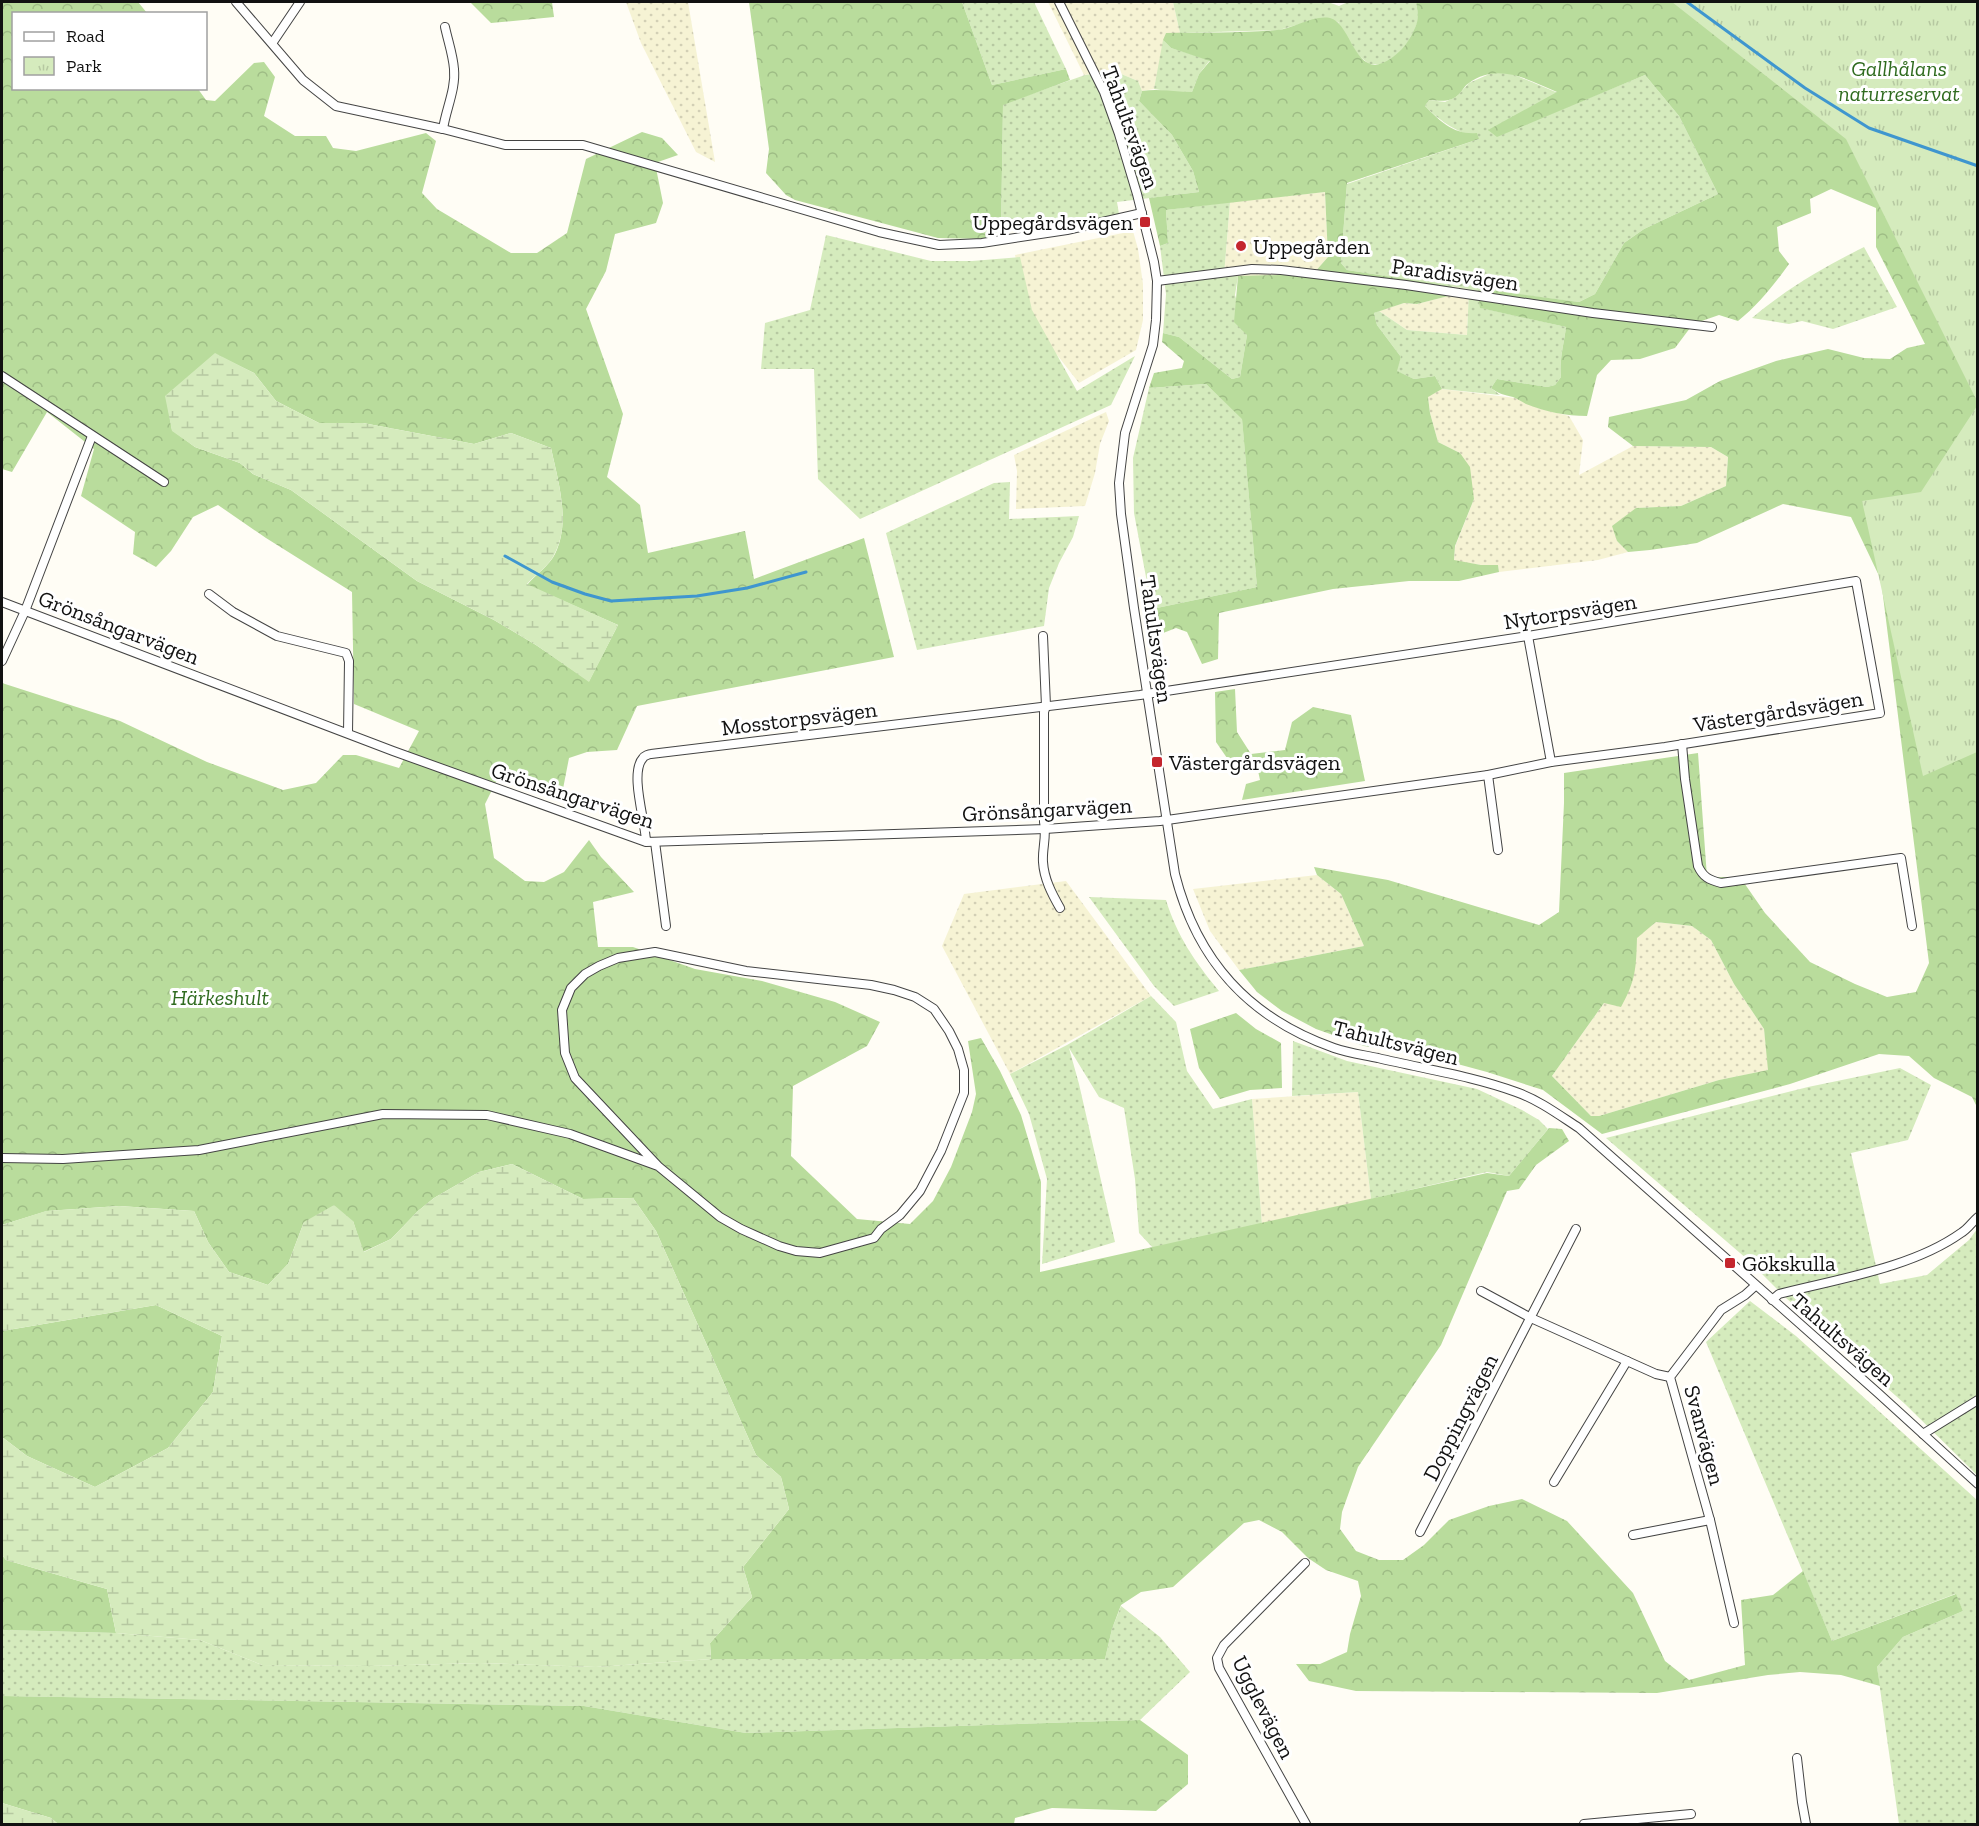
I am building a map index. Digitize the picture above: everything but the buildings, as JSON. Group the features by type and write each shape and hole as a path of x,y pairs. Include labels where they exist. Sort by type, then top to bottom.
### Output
{"street":[{"path":"236,2 273,42 303,80 336,106 505,145 583,145 879,232 939,245 982,243 1066,230 1142,213"},
{"path":"273,42 300,2"},
{"name":"Tahultsvägen","path":"1059,2 1104,92 1119,134 1142,213 1157,281 1153,345 1125,433 1119,483 1121,514 1146,693 1181,897 1209,957 1226,977 1258,1007 1283,1024 1335,1048 1475,1079 1518,1092 1548,1107 1579,1128 1977,1484"},
{"path":"443,129 446,111 452,96 454,70 445,27"},
{"name":"Paradisvägen","path":"1157,281 1252,269 1281,270 1712,327"},
{"path":"2,376 164,482"},
{"path":"2,662 25,611 92,436"},
{"name":"Nytorpsvägen","path":"1156,692 1528,636 1856,581 1880,713"},
{"path":"209,594 233,612 278,636 346,653 350,661 348,733"},
{"name":"Grönsångarvägen","path":"2,602 442,770 651,842 1046,829 1166,820"},
{"path":"1043,636 1046,706 1044,712 1044,822 1046,829 1043,863 1048,886 1060,909"},
{"path":"1528,636 1551,762"},
{"name":"Mosstorpsvägen","path":"666,927 638,780 638,768 643,758 651,754 1156,692"},
{"name":"Västergårdsvägen","path":"1166,820 1488,775 1551,762 1880,713"},
{"name":"Västergårdsvägen","path":"1682,744 1698,866 1702,875 1709,880 1721,883 1901,858 1912,926"},
{"path":"1488,775 1498,850"},
{"path":"2,1158 63,1159 199,1150 384,1114 487,1115 570,1134 658,1166 720,1217 741,1229 778,1246 796,1251 820,1253 874,1238 881,1229 900,1215 920,1191 941,1151 964,1093 964,1070 958,1050 949,1031 934,1009 915,997 894,990 871,984 746,971 655,952 618,958 585,974 572,988 562,1010 565,1053 575,1078 658,1166"},
{"path":"1772,1300 1779,1294 1905,1261 1964,1232 1977,1217"},
{"name":"Doppingvägen","path":"1420,1532 1576,1229"},
{"name":"Svanvägen","path":"1734,1623 1710,1520 1670,1377 1721,1310 1755,1286"},
{"path":"1481,1291 1531,1318 1656,1374 1670,1377"},
{"path":"1554,1482 1627,1361"},
{"path":"1923,1434 1977,1400"},
{"name":"Svanvägen","path":"1633,1536 1710,1520"},
{"name":"Ugglevägen","path":"1305,1563 1224,1645 1217,1658 1219,1668 1306,1824"},
{"path":"1797,1758 1806,1824"},
{"path":"1584,1824 1691,1814"}],"shaded area":[{"path":"626,2 688,2 715,162 696,152 641,43"},
{"path":"1048,2 1173,2 1180,33 1166,33 1154,89 1142,91 1138,81 1114,71 1084,75"},
{"path":"1325,192 1328,257 1313,274 1224,277 1230,202"},
{"path":"1133,231 1143,284 1143,320 1136,350 1079,383 1028,318 1015,255"},
{"path":"1451,286 1469,288 1467,335 1407,330 1379,311 1404,303 1417,304 1459,293"},
{"path":"1442,389 1515,398 1538,408 1569,416 1583,440 1579,475 1633,446 1711,447 1728,457 1726,486 1681,506 1636,508 1617,541 1628,552 1598,560 1499,572 1498,565 1454,561 1455,547 1474,499 1460,453 1438,442 1428,396"},
{"path":"1106,412 1109,421 1100,444 1095,473 1085,506 1016,509 1017,471 1014,455"},
{"path":"1317,875 1341,894 1364,946 1239,970 1210,931 1193,889"},
{"path":"1066,881 1151,996 1010,1074 942,946 964,894"},
{"path":"1656,922 1692,926 1711,940 1734,984 1764,1029 1769,1070 1719,1080 1599,1116 1591,1116 1552,1076 1636,961 1636,938"},
{"path":"1358,1092 1371,1199 1262,1225 1252,1099"}],"green space":[{"name":"Härkeshult","path":"2,2 138,2 146,12 12,12 12,90 199,90 206,100 215,101 254,63 264,62 275,77 264,116 295,136 326,136 333,148 356,151 426,133 436,141 422,193 437,209 511,253 537,253 567,233 586,159 642,132 662,138 678,155 655,163 663,203 656,223 615,234 606,271 586,309 623,414 607,477 640,505 648,553 745,531 754,579 864,538 894,657 637,706 617,750 587,752 569,758 562,794 500,774 485,804 494,858 525,881 544,882 564,872 589,840 601,857 634,892 593,902 598,947 633,947 695,969 762,981 835,1002 880,1022 867,1046 793,1086 791,1156 857,1219 910,1224 933,1201 951,1167 972,1112 976,1094 968,1041 981,1038 1021,1115 1041,1182 1040,1272 1487,1173 1509,1176 1549,1128 1562,1129 1569,1141 1536,1165 1519,1189 1507,1191 1441,1345 1358,1467 1342,1512 1340,1529 1356,1551 1379,1560 1403,1560 1424,1545 1449,1520 1489,1506 1522,1499 1567,1521 1633,1593 1665,1661 1689,1680 1745,1665 1741,1600 1773,1595 1803,1571 1832,1641 1956,1594 1963,1611 1903,1637 1877,1667 1880,1686 1841,1675 1800,1672 1657,1693 1356,1691 1309,1681 1296,1664 1320,1664 1347,1652 1361,1596 1358,1581 1326,1570 1308,1558 1282,1532 1259,1520 1244,1523 1173,1587 1141,1592 1121,1605 1112,1629 1105,1659 711,1659 710,1643 752,1597 743,1567 789,1509 781,1477 756,1455 656,1231 633,1198 583,1199 512,1164 479,1172 434,1198 391,1239 363,1252 353,1221 304,1222 288,1264 268,1285 229,1272 208,1242 194,1211 119,1206 47,1211 2,1225 2,683 120,721 207,762 283,790 316,783 343,755 356,755 399,768 419,731 354,704 352,592 218,505 193,517 171,551 156,567 133,554 135,532 81,496 94,449 47,412 12,472 2,469","holes":["215,354 254,373 276,401 319,423 363,423 474,444 511,433 551,448 562,501 560,542 553,558 527,585 618,625 589,681 494,620 417,581 291,490 253,474 240,463 195,447 172,430 166,396"]},
{"path":"470,2 552,2 554,17 491,23"},
{"path":"749,2 962,2 992,85 1066,69 1070,80 1003,105 1001,230 984,239 938,238 795,200 786,195 766,173 769,149"},
{"path":"962,2 1034,2 1066,69 992,85"},
{"path":"1173,2 1328,2 1339,6 1348,2 1416,2 1419,20 1404,50 1383,64 1369,64 1358,55 1338,22 1321,18 1279,30 1180,33"},
{"path":"1416,2 1977,2 1977,1107 1972,1097 1934,1078 1909,1056 1879,1054 1790,1084 1602,1134 1543,1090 1428,1056 1364,1046 1316,1029 1282,1011 1257,992 1239,970 1364,946 1341,894 1317,875 1314,867 1388,880 1539,925 1559,912 1564,773 1698,753 1707,877 1740,877 1765,913 1810,962 1887,997 1916,992 1929,963 1881,580 1851,517 1783,504 1697,543 1628,552 1617,541 1612,526 1636,508 1681,506 1726,486 1728,457 1711,447 1633,446 1608,427 1609,417 1686,400 1720,381 1776,361 1828,349 1864,358 1890,359 1907,348 1925,344 1876,247 1876,208 1831,189 1810,199 1811,213 1777,227 1779,251 1789,264 1752,308 1738,321 1719,315 1693,324 1675,348 1640,359 1611,360 1597,375 1587,416 1541,409 1491,388 1497,379 1547,387 1555,385 1561,377 1561,358 1566,327 1480,308 1479,300 1488,290 1579,302 1595,294 1624,243 1644,229 1718,194 1679,116 1645,75 1497,137 1488,130 1557,92 1513,75 1502,73 1480,77 1468,84 1453,98 1446,101 1429,100 1425,106 1448,126 1461,132 1477,133 1479,139 1347,183 1341,263 1347,270 1451,286 1460,293 1417,304 1404,303 1374,313 1377,325 1401,357 1397,371 1414,379 1435,376 1442,389 1428,397 1438,442 1460,453 1470,467 1474,499 1455,546 1454,560 1481,565 1498,565 1499,572 1459,581 1409,581 1333,589 1219,613 1218,659 1202,664 1187,632 1176,628 1153,637 1152,609 1257,587 1242,419 1206,384 1149,388 1154,373 1182,368 1184,361 1162,342 1163,333 1179,337 1232,379 1240,377 1247,335 1234,322 1238,276 1313,274 1328,257 1325,192 1166,210 1168,243 1160,246 1149,198 1199,192 1193,171 1172,135 1139,101 1142,91 1192,92 1199,74 1210,61 1171,48 1163,40 1166,33 1277,30 1317,18 1330,18 1344,30 1361,58 1369,63 1378,64 1390,59 1407,43 1417,23","holes":["1656,922 1692,926 1711,940 1734,984 1764,1029 1768,1070 1719,1080 1599,1116 1591,1116 1552,1076 1604,1003 1621,1007 1634,974 1637,938"]},
{"name":"Gallhålans naturreservat","path":"1672,2 1977,2 1977,401 1846,139"},
{"path":"1163,40 1171,48 1210,60 1199,74 1192,92 1154,89"},
{"path":"1114,71 1138,81 1142,91 1139,101 1172,135 1193,171 1199,192 1117,202 1119,214 1063,225 1001,230 1003,104 1085,75"},
{"path":"1494,72 1510,73 1558,93 1489,130 1497,136 1645,75 1679,116 1718,194 1644,229 1624,243 1595,294 1579,302 1488,291 1481,308 1566,327 1561,358 1561,377 1555,385 1547,387 1497,379 1491,388 1500,395 1442,389 1435,376 1414,379 1396,371 1401,357 1377,325 1374,313 1379,311 1407,330 1467,335 1469,289 1347,270 1341,263 1347,184 1479,139 1450,126 1425,106 1429,100 1445,102 1457,96 1469,83"},
{"path":"1230,202 1224,276 1238,276 1235,295 1247,335 1240,377 1232,379 1179,337 1163,333 1166,294 1160,246 1168,243 1166,210"},
{"path":"826,235 931,261 972,261 1020,257 1032,310 1077,391 1135,356 1111,405 860,519 818,479 814,369 761,369 765,323 810,310"},
{"path":"1864,247 1897,307 1833,329 1802,321 1789,324 1752,318 1778,297 1806,279"},
{"path":"215,353 254,373 276,401 319,423 363,423 474,444 511,433 551,448 562,501 560,541 553,557 527,584 618,625 589,682 536,645 494,620 417,581 291,490 253,474 240,463 195,447 172,431 165,396"},
{"path":"1206,384 1242,418 1257,587 1152,609 1134,513 1133,458 1149,388"},
{"path":"1977,406 1977,752 1923,776 1862,501 1921,492"},
{"path":"1010,482 1009,519 1079,516 1073,537 1049,588 1044,626 917,650 886,533 994,483"},
{"path":"1235,689 1237,732 1251,754 1285,750 1292,722 1313,707 1351,715 1365,781 1242,800 1246,784 1260,780 1257,766 1227,758 1216,742 1215,692"},
{"path":"1089,897 1166,900 1188,948 1219,991 1174,1006 1154,986"},
{"path":"1151,996 1176,1022 1187,1071 1213,1109 1252,1099 1262,1225 1154,1249 1139,1233 1135,1179 1124,1108 1099,1097 1069,1048 1115,1242 1042,1264 1047,1179 1029,1114 1010,1074 1067,1045"},
{"path":"1236,1013 1256,1029 1281,1043 1282,1088 1250,1090 1220,1099 1199,1068 1190,1029"},
{"path":"1293,1041 1347,1061 1477,1089 1522,1110 1539,1120 1548,1129 1509,1176 1487,1172 1371,1199 1358,1092 1292,1096"},
{"path":"1900,1068 1931,1085 1908,1140 1851,1153 1880,1284 1927,1275 1969,1240 1977,1229 1977,1475 1905,1404 1786,1298 1747,1259 1606,1138 1808,1087"},
{"path":"512,1164 583,1199 633,1198 656,1231 756,1455 781,1477 789,1509 743,1567 752,1597 710,1643 711,1659 596,1667 480,1663 370,1666 262,1665 200,1640 116,1633 107,1589 6,1560 2,1555 2,1437 27,1456 95,1487 168,1448 213,1392 222,1336 156,1305 2,1331 2,1225 46,1211 119,1206 194,1211 208,1242 229,1272 268,1285 288,1264 304,1222 334,1205 353,1221 364,1252 391,1239 434,1198 479,1172"},
{"path":"1750,1301 1796,1336 1977,1500 1977,1824 1899,1824 1877,1667 1903,1637 1963,1611 1955,1594 1832,1641 1706,1342"},
{"path":"156,1305 222,1336 213,1392 168,1448 95,1487 27,1456 2,1437 2,1331"},
{"path":"2,1555 6,1560 107,1589 116,1633 2,1630"},
{"path":"1121,1606 1160,1637 1190,1672 1140,1720 746,1733 584,1706 2,1696 2,1630 116,1633 200,1640 262,1665 370,1666 480,1663 596,1667 711,1659 1105,1659 1112,1629"},
{"path":"2,1696 584,1706 746,1733 1140,1720 1188,1755 1188,1784 1156,1811 1052,1808 1015,1818 1014,1824 58,1824 51,1818 2,1803"},
{"path":"2,1803 51,1818 58,1824 2,1824"}],"waterway":[{"path":"1687,2 1805,88 1869,128 1978,166"},
{"path":"505,556 552,582 611,601 697,596 747,588 806,572"}],"place":[{"name":"Uppegårdsvägen","path":"1145,222"},
{"name":"Uppegården","path":"1241,246"},
{"name":"Västergårdsvägen","path":"1157,762"},
{"name":"Gökskulla","path":"1730,1263"}]}
